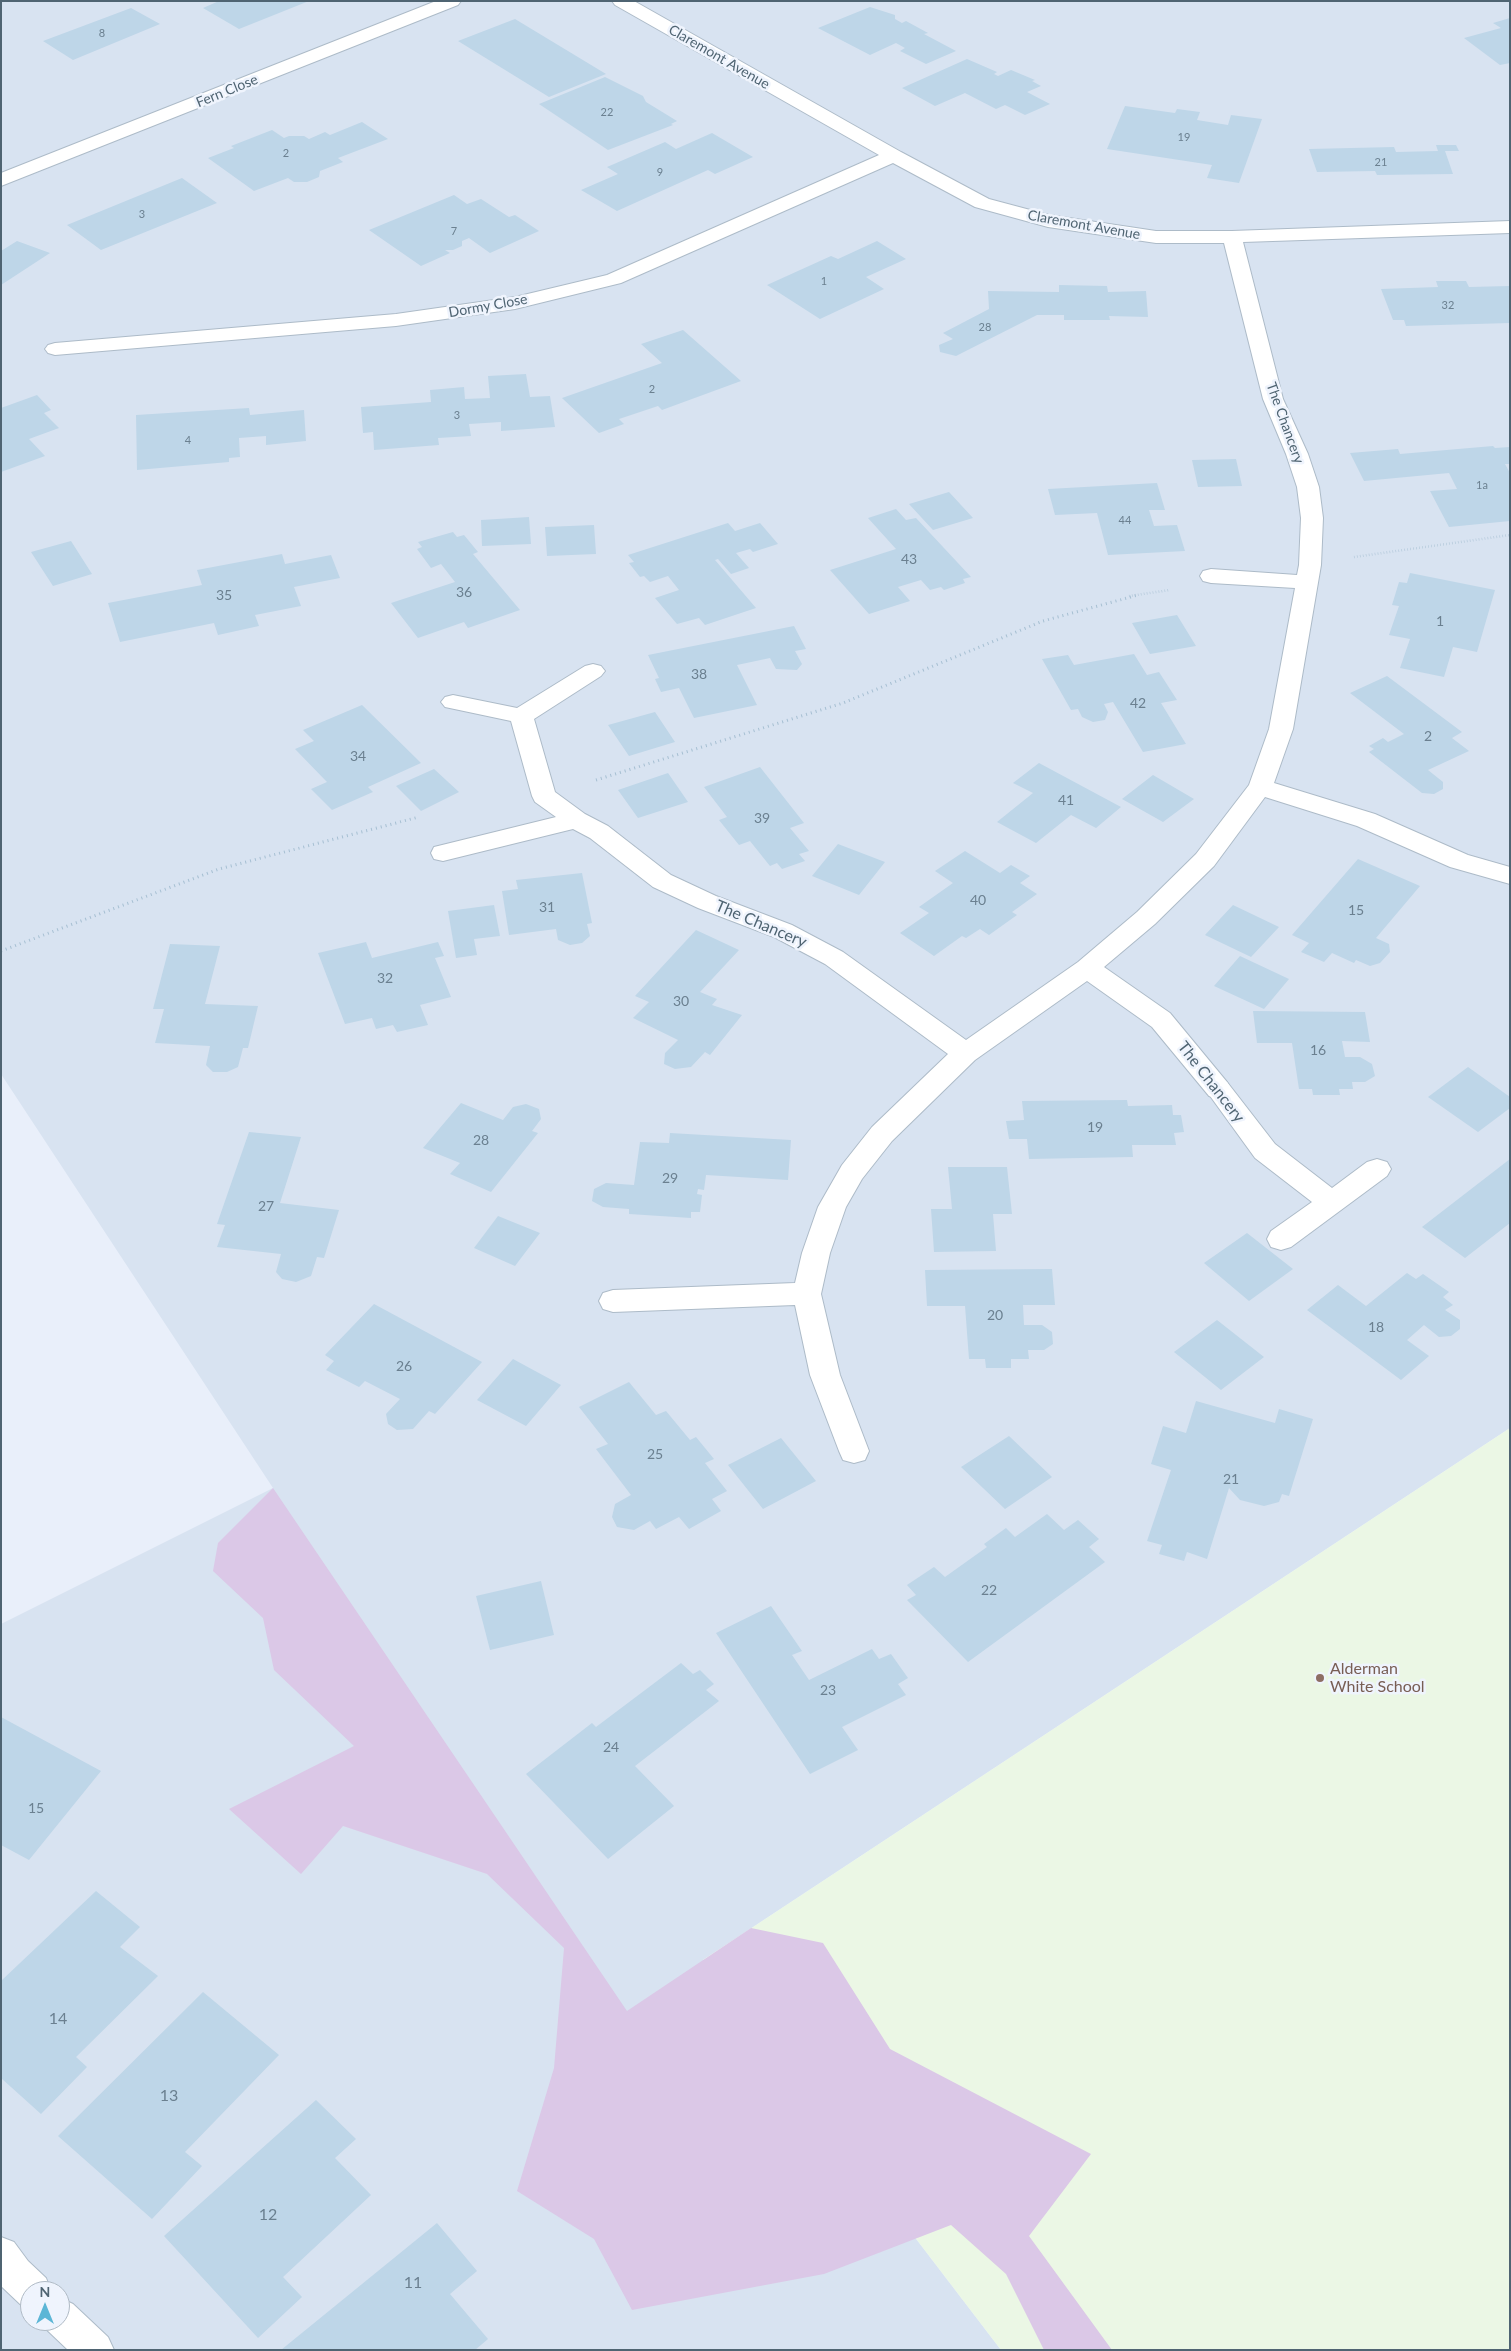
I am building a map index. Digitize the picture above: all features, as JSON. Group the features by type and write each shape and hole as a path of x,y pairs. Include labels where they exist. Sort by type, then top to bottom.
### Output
{"street":[{"name":"Fern Close","path":"1,180 452,1"},
{"name":"Claremont Avenue","path":"621,1 894,156 982,203 1048,221 1156,237 1232,237 1510,227"},
{"name":"Dormy Close","path":"55,349 396,320 515,303 614,279 894,156"},
{"name":"The Chancery","path":"854,1451 825,1374 807,1294 816,1253 832,1207 852,1172 882,1134 966,1052 1087,968 1146,918 1205,860 1260,787 1281,729 1310,565 1312,518 1308,487 1297,454 1273,399 1232,237"},
{"path":"1211,576 1307,582"},
{"path":"453,702 521,716 593,671"},
{"path":"521,716 544,796"},
{"path":"1260,787 1366,820 1460,861 1510,876"},
{"name":"The Chancery","path":"544,796 576,820 599,832 662,881 707,902 783,931 834,958 966,1052"},
{"path":"442,853 576,820"},
{"name":"The Chancery","path":"1087,968 1161,1020 1218,1089 1265,1152 1331,1202"},
{"path":"1281,1239 1377,1169"},
{"path":"612,1301 807,1294"},
{"path":"1,2255 22,2281"},
{"path":"70,2326 95,2350"}],"path":[{"path":"1307,582 1336,573 1337,560 1510,535"},
{"path":"544,796 843,703 1043,621 1124,597 1183,588 1211,576"},
{"path":"1,951 219,869 424,816"}],"shaded area":[{"path":"1,1 1510,1 1510,1428 703,1960 1001,2350 1,2350 1,1624 273,1488 1,1074"},
{"name":"Alderman White School","path":"1510,1428 1510,2350 1001,2350 703,1960"},
{"path":"273,1488 627,2011 751,1928 823,1943 890,2049 1091,2154 1029,2236 1112,2350 1044,2350 1006,2274 951,2225 824,2274 632,2310 594,2239 517,2191 554,2068 564,1948 487,1874 343,1826 301,1874 229,1809 354,1746 274,1670 263,1618 213,1571 218,1543"}],"building":[{"path":"219,1 309,1 239,29 203,8"},
{"path":"870,7 895,15 895,19 902,23 906,21 928,33 924,34 956,51 926,64 900,51 905,48 896,43 870,55 818,28"},
{"path":"131,8 160,24 73,60 43,41"},
{"path":"1510,18 1510,63 1500,65 1464,38 1501,28 1493,23"},
{"path":"515,19 606,74 549,97 458,41"},
{"path":"967,59 997,72 994,74 998,76 1011,70 1035,80 1032,81 1041,86 1027,92 1050,104 1025,115 1005,105 996,109 965,93 935,106 902,88"},
{"path":"605,77 643,96 646,102 677,121 671,124 673,125 608,150 539,104"},
{"path":"1125,106 1175,113 1177,109 1200,112 1197,120 1228,125 1231,115 1262,119 1239,183 1207,178 1212,165 1107,149"},
{"path":"362,122 388,139 338,158 343,162 320,171 319,177 307,182 294,182 288,178 254,191 208,158 234,148 231,146 272,130 284,138 304,136 309,139 325,132 330,135"},
{"path":"712,133 753,157 715,174 708,170 617,211 581,190 618,174 607,167 665,142 676,149"},
{"path":"1436,145 1456,145 1459,151 1445,151 1453,174 1377,175 1375,171 1317,172 1309,149 1394,147 1396,152 1438,151"},
{"path":"182,178 217,203 101,250 67,225"},
{"path":"454,195 467,204 481,199 509,217 515,215 539,231 490,253 469,238 462,241 462,246 453,250 445,250 450,253 421,266 369,230"},
{"path":"17,241 50,253 1,285 1,251"},
{"path":"877,241 906,259 866,277 884,289 820,319 767,285 831,256 838,259"},
{"path":"1436,281 1466,281 1469,287 1510,286 1510,323 1406,326 1404,320 1393,320 1381,289 1438,287"},
{"path":"1059,285 1107,286 1108,292 1146,291 1148,317 1109,316 1110,320 1064,320 1064,315 1037,315 956,356 940,352 939,345 953,339 943,333 989,309 988,291 1059,292"},
{"path":"683,330 741,381 662,410 658,406 619,419 624,424 599,433 562,398 662,363 641,344"},
{"path":"526,374 530,397 550,396 555,427 501,431 501,422 469,424 471,436 438,438 439,445 374,450 373,432 363,433 361,407 431,402 430,390 464,387 465,399 490,398 488,376"},
{"path":"37,395 51,410 44,413 59,428 29,439 45,456 1,472 1,408"},
{"path":"249,408 250,415 304,410 306,441 266,445 266,436 239,438 240,457 229,458 229,462 137,470 136,415"},
{"path":"1493,446 1495,448 1510,447 1510,464 1505,464 1510,473 1510,521 1449,527 1430,491 1457,489 1449,473 1364,481 1350,453 1398,449 1400,454"},
{"path":"1236,459 1242,486 1198,487 1192,460"},
{"path":"1157,483 1165,510 1149,510 1154,526 1177,525 1185,551 1108,555 1097,513 1055,515 1048,489"},
{"path":"949,492 973,518 933,530 909,504"},
{"path":"896,509 906,520 916,518 971,577 963,579 965,583 944,590 941,587 930,590 921,580 898,587 910,601 869,614 830,570 896,549 868,518"},
{"path":"529,517 531,544 482,546 481,520"},
{"path":"728,523 735,531 760,523 778,544 753,552 750,549 736,553 749,568 731,574 718,559 715,560 756,608 705,625 699,618 677,624 655,598 679,590 668,576 650,582 644,576 640,577 629,563 634,562 628,555"},
{"path":"594,525 596,554 547,556 545,527"},
{"path":"453,532 457,537 464,535 478,552 473,554 520,610 468,628 464,622 418,638 391,603 455,582 441,564 431,568 417,549 422,547 418,542"},
{"path":"71,541 92,574 53,586 31,552"},
{"path":"282,554 285,564 331,555 340,578 294,587 301,606 255,615 259,626 218,635 214,623 120,642 108,603 202,585 197,570"},
{"path":"1410,573 1495,590 1477,652 1453,647 1444,677 1400,668 1410,639 1389,635 1399,606 1392,605 1399,582 1407,583"},
{"path":"1177,615 1196,646 1150,654 1132,623"},
{"path":"794,626 806,649 795,651 802,664 797,670 776,669 770,658 737,665 757,705 694,718 679,688 661,692 655,679 659,678 648,655"},
{"path":"1134,654 1147,675 1159,672 1177,700 1161,703 1186,744 1143,752 1113,702 1104,704 1108,712 1105,720 1093,722 1082,717 1078,709 1071,710 1042,659 1068,655 1074,665"},
{"path":"1387,676 1462,732 1452,738 1469,751 1428,770 1443,782 1443,789 1434,794 1422,793 1369,752 1374,749 1369,746 1383,738 1388,742 1404,734 1350,693"},
{"path":"362,705 421,763 368,787 373,792 332,810 311,789 327,782 295,749 314,741 303,730"},
{"path":"655,712 675,742 629,756 608,725"},
{"path":"1039,763 1121,807 1096,828 1071,815 1036,843 997,822 1033,793 1013,783"},
{"path":"760,767 804,823 790,828 809,851 799,854 805,861 782,869 777,863 770,866 750,841 739,845 719,820 727,817 704,787"},
{"path":"434,769 459,792 421,811 396,786"},
{"path":"668,773 688,802 638,818 618,790"},
{"path":"1153,775 1194,799 1163,822 1122,799"},
{"path":"838,844 885,862 859,895 812,876"},
{"path":"965,851 1000,873 1011,865 1030,876 1020,883 1037,894 1012,912 1017,915 989,935 980,929 966,938 962,936 934,956 900,933 929,913 919,907 953,883 935,871"},
{"path":"1358,859 1420,886 1376,938 1389,944 1390,952 1380,963 1370,966 1356,960 1354,963 1332,953 1324,962 1301,952 1309,943 1292,935"},
{"path":"582,873 592,923 587,924 590,936 582,943 570,945 558,940 556,929 509,935 502,891 518,889 516,880"},
{"path":"494,905 500,936 474,939 477,955 456,958 448,911"},
{"path":"1233,905 1279,927 1251,957 1205,935"},
{"path":"696,930 739,950 700,992 717,999 712,1005 742,1015 710,1055 705,1052 691,1067 675,1069 664,1064 665,1053 678,1040 633,1018 649,1002 635,996"},
{"path":"366,942 372,958 438,942 444,956 435,958 451,997 420,1005 428,1025 397,1032 393,1025 376,1029 372,1018 345,1024 318,953"},
{"path":"170,944 220,946 205,1004 258,1006 248,1048 243,1048 238,1067 227,1072 213,1072 206,1065 210,1046 155,1043 164,1009 153,1009"},
{"path":"1240,956 1289,979 1264,1009 1214,986"},
{"path":"1253,1011 1365,1012 1370,1042 1342,1041 1345,1057 1360,1057 1372,1064 1375,1076 1365,1082 1352,1082 1353,1089 1339,1089 1340,1095 1313,1095 1312,1089 1299,1089 1292,1043 1257,1043"},
{"path":"1468,1067 1510,1097 1510,1108 1478,1132 1428,1097"},
{"path":"1127,1100 1128,1106 1172,1105 1173,1115 1181,1115 1184,1132 1174,1133 1176,1145 1132,1145 1133,1157 1029,1159 1027,1139 1009,1139 1006,1121 1024,1120 1022,1101"},
{"path":"461,1103 503,1120 513,1107 526,1104 539,1109 541,1119 532,1131 538,1133 491,1192 450,1174 460,1163 423,1148"},
{"path":"249,1132 301,1137 280,1203 339,1210 324,1258 317,1257 311,1276 296,1282 282,1279 276,1272 281,1254 217,1247 225,1225 217,1224"},
{"path":"670,1133 791,1140 788,1180 706,1175 704,1190 698,1189 697,1194 702,1195 700,1212 691,1212 691,1218 629,1214 629,1209 603,1207 592,1201 594,1189 606,1183 634,1185 640,1142 669,1143"},
{"path":"1510,1159 1510,1223 1465,1258 1422,1227"},
{"path":"948,1167 1007,1167 1012,1214 993,1214 996,1251 934,1252 931,1209 952,1209"},
{"path":"498,1216 540,1233 515,1266 474,1248"},
{"path":"1247,1233 1293,1269 1249,1301 1204,1263"},
{"path":"1052,1269 1055,1305 1023,1305 1024,1325 1042,1325 1052,1332 1053,1344 1044,1350 1028,1350 1029,1359 1011,1359 1011,1368 986,1368 985,1359 969,1359 965,1306 927,1306 925,1270"},
{"path":"1407,1273 1416,1279 1423,1274 1449,1292 1443,1297 1453,1305 1445,1310 1460,1320 1460,1329 1451,1336 1439,1337 1424,1325 1407,1340 1429,1356 1401,1380 1307,1310 1338,1285 1366,1306"},
{"path":"374,1304 482,1362 435,1414 429,1411 413,1429 397,1430 388,1424 386,1414 400,1399 365,1381 359,1387 326,1370 334,1361 325,1355"},
{"path":"1217,1320 1264,1357 1221,1390 1174,1352"},
{"path":"513,1359 561,1385 526,1426 477,1400"},
{"path":"629,1382 656,1415 666,1411 690,1440 696,1437 714,1459 705,1463 727,1491 712,1499 721,1511 689,1529 679,1517 656,1529 650,1521 634,1530 617,1527 612,1517 615,1504 631,1495 596,1449 608,1444 579,1407"},
{"path":"1196,1401 1275,1423 1279,1409 1313,1419 1289,1496 1282,1494 1279,1502 1264,1506 1240,1500 1229,1488 1207,1559 1187,1552 1184,1561 1159,1554 1162,1545 1147,1541 1171,1470 1151,1464 1163,1426 1186,1433"},
{"path":"1009,1436 1052,1477 1005,1509 961,1467"},
{"path":"781,1438 816,1481 763,1509 728,1465"},
{"path":"1047,1514 1064,1530 1078,1520 1099,1539 1089,1547 1105,1562 968,1662 907,1600 916,1595 907,1585 934,1567 945,1577 987,1547 984,1544 1006,1528 1015,1537"},
{"path":"541,1581 554,1635 490,1650 476,1596"},
{"path":"771,1606 802,1651 792,1655 809,1680 872,1649 879,1659 891,1654 908,1678 898,1684 906,1695 842,1727 858,1750 810,1774 716,1633"},
{"path":"681,1663 693,1674 700,1670 714,1684 706,1690 719,1701 635,1766 674,1806 608,1859 526,1774 592,1723 596,1727"},
{"path":"1,1717 101,1771 29,1860 1,1845"},
{"path":"96,1891 140,1927 120,1947 158,1976 76,2057 87,2067 41,2114 1,2078 1,1981"},
{"path":"203,1992 279,2055 185,2152 202,2166 152,2219 58,2136"},
{"path":"316,2100 356,2139 335,2158 371,2195 283,2277 302,2297 258,2338 164,2236"},
{"path":"437,2223 477,2271 450,2294 488,2339 475,2350 281,2350"}],"place":[{"name":"Alderman White School","path":"1320,1678"}]}
